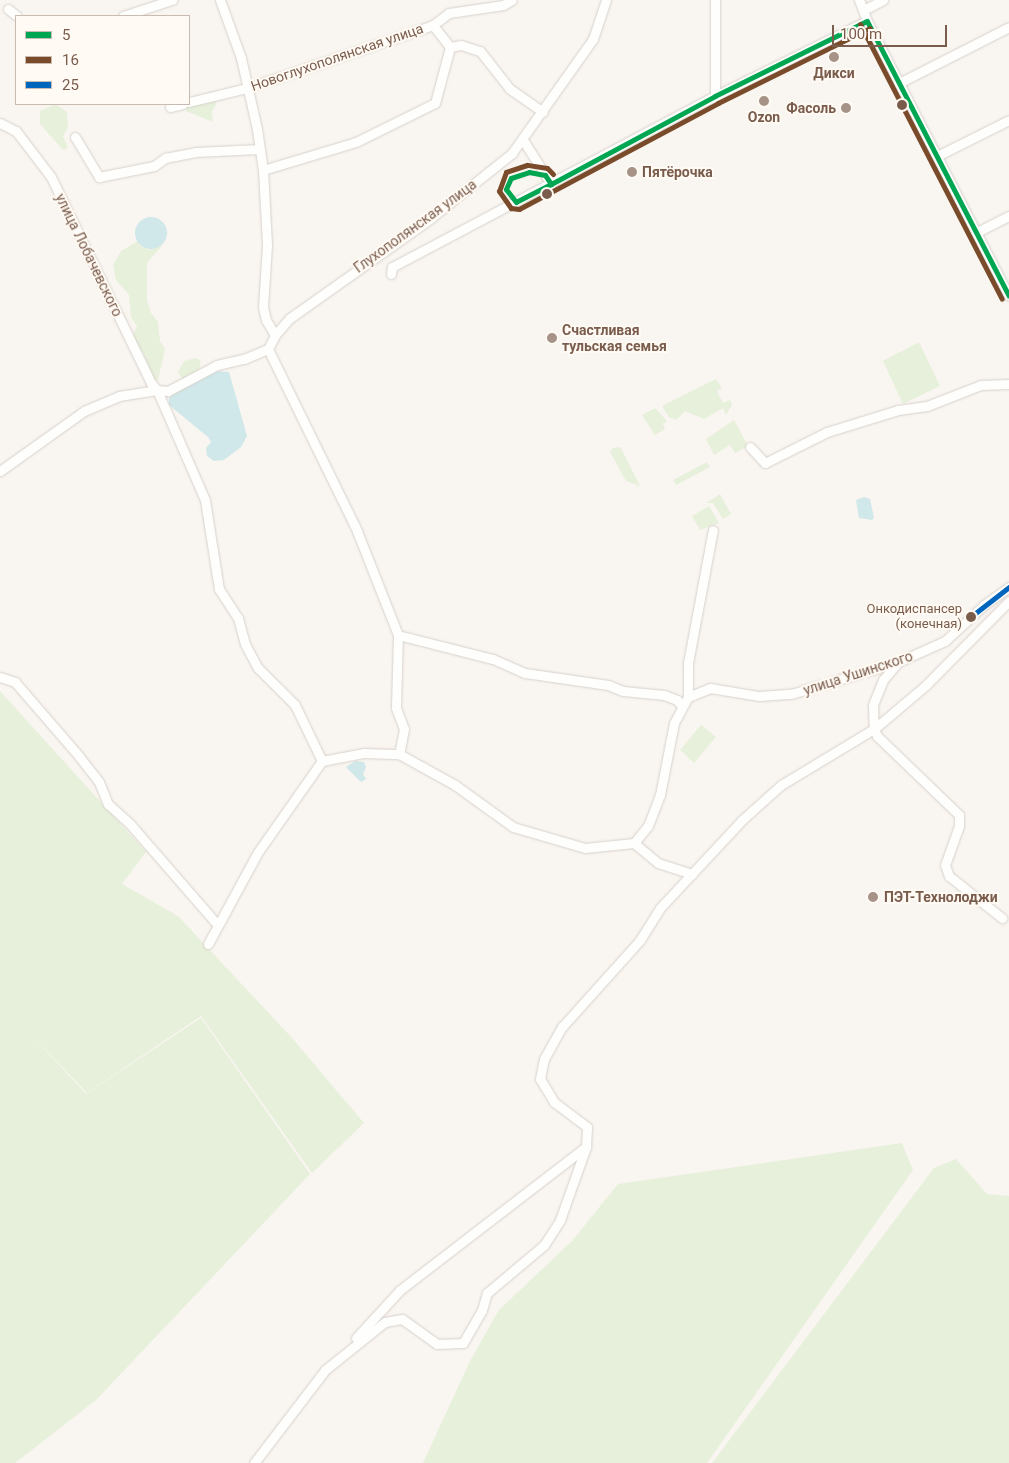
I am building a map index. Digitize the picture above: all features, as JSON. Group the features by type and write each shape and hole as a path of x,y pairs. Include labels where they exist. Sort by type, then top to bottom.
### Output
{"street":[{"path":"126,15 172,0"},
{"path":"220,0 240,58 260,149 267,245 263,307 266,320 274,335"},
{"name":"Новоглухополянская улица","path":"190,102 248,88 433,25 449,13 503,6 512,0"},
{"name":"Глухополянская улица","path":"268,349 274,335 290,318 431,218 512,153 543,112 593,39 606,0"},
{"path":"714,0 714,96"},
{"path":"859,0 867,21 1009,296"},
{"path":"863,10 883,0"},
{"path":"8,9 16,15"},
{"path":"391,274 392,267 714,96 867,21"},
{"path":"433,25 450,47"},
{"path":"899,83 1009,27"},
{"path":"450,47 461,45 480,52 510,89 543,112"},
{"path":"263,170 356,142 435,103 450,47"},
{"path":"170,107 179,105"},
{"path":"937,156 1009,120"},
{"name":"улица Лобачевского","path":"0,123 16,131 51,177 157,390 205,500 220,589 238,618 245,644 258,668 295,705 322,761"},
{"path":"74,138 99,177 154,166 165,158 195,152 260,149"},
{"path":"523,140 551,184"},
{"path":"977,232 1009,216"},
{"path":"0,470 84,411 119,396 157,390 168,391 217,365 244,359 268,349 357,531 398,635 396,708 404,730 402,756"},
{"path":"750,447 765,463 828,432 898,410 927,406 982,385 1009,384"},
{"path":"688,697 688,671 713,530"},
{"name":"улица Ушинского","path":"710,688 772,697 898,662 945,641 984,605 1009,587"},
{"path":"343,1353 394,1319 402,1319 437,1344 463,1343 482,1310 487,1293 544,1245 560,1220 586,1147 587,1127 554,1102 540,1079 544,1059 562,1028 640,940 660,908 742,820 781,785 874,729 926,685 1009,601"},
{"path":"398,635 493,659 525,673 608,685 623,691 664,695 677,700 681,705"},
{"path":"898,662 883,680 874,705 874,729 877,736 959,815 960,826 945,865 949,876 1002,918"},
{"path":"688,671 692,678 710,688"},
{"path":"0,677 15,682 99,782 108,804 130,824 216,923"},
{"path":"208,944 216,923 258,852 322,761 364,753 402,756 455,785 513,827 586,848 634,843 648,826 660,795 672,730 681,705 688,697 710,688"},
{"path":"634,843 658,863 692,874"},
{"path":"254,1463 325,1370 343,1353 400,1290 586,1147"}],"green space":[{"path":"212,99 217,102 212,112 213,122 186,111 190,104"},
{"path":"56,105 67,112 68,127 63,136 68,148 63,150 40,124 40,111"},
{"path":"138,241 141,246 149,250 157,243 162,246 147,263 147,300 151,313 158,322 160,341 165,349 158,380 152,380 144,354 132,337 137,326 131,317 129,295 116,280 113,265 121,251"},
{"path":"919,342 940,386 903,404 883,361"},
{"path":"196,358 201,361 195,389 183,395 184,381 178,372 184,361"},
{"path":"716,379 722,388 717,391 723,403 730,400 732,405 726,415 723,408 704,419 685,411 676,420 669,417 662,406"},
{"path":"655,408 667,421 663,424 665,429 655,435 642,415"},
{"path":"734,420 748,446 735,453 730,445 714,455 706,439"},
{"path":"620,447 640,486 626,481 610,452 613,448"},
{"path":"707,462 710,467 676,485 673,480"},
{"path":"720,494 731,514 723,519 713,503 706,503"},
{"path":"709,506 719,523 700,530 692,516"},
{"path":"0,691 146,852 122,884 178,916 292,1038 364,1123 312,1173 201,1016 87,1093 27,1030 86,1094 201,1018 310,1174 96,1400 15,1463 0,1463"},
{"path":"701,725 716,737 694,763 680,750"},
{"path":"902,1143 913,1170 707,1463 423,1463 471,1359 499,1310 572,1241 618,1184"},
{"path":"956,1159 987,1194 1009,1196 1009,1463 712,1463 934,1168"}],"water":[{"path":"151,217 157,218 162,222 166,227 166,239 162,244 157,248 151,249 145,248 140,244 136,239 135,233 136,227 140,222 145,218"},
{"path":"214,371 229,372 247,436 241,447 224,460 214,461 207,456 206,448 211,442 208,437 169,405 169,398 176,392"},
{"path":"864,497 870,499 874,518 872,520 859,518 856,500"},
{"path":"355,761 364,762 366,767 363,774 366,779 361,782 346,767"}],"transit line":[{"name":"5","path":"867,21 1009,296"},
{"name":"5","path":"551,184 715,96 867,21"},
{"name":"16","path":"860,24 1002,299"},
{"name":"16","path":"553,174 547,168 527,165 506,172 499,191 511,208 519,209 718,103 870,28"},
{"name":"5","path":"529,172 545,175 551,184 516,202 506,189 511,178 529,172"},
{"name":"25","path":"969,618 1009,587"}],"place":[{"name":"Дикси","path":"834,57"},
{"name":"Ozon","path":"764,101"},
{"name":"Фасоль","path":"846,108"},
{"name":"Пятёрочка","path":"632,172"},
{"name":"Счастливая тульская семья","path":"552,338"},
{"name":"Онкодиспансер (конечная)","path":"971,617"},
{"name":"ПЭТ-Технолоджи","path":"873,897"}]}
